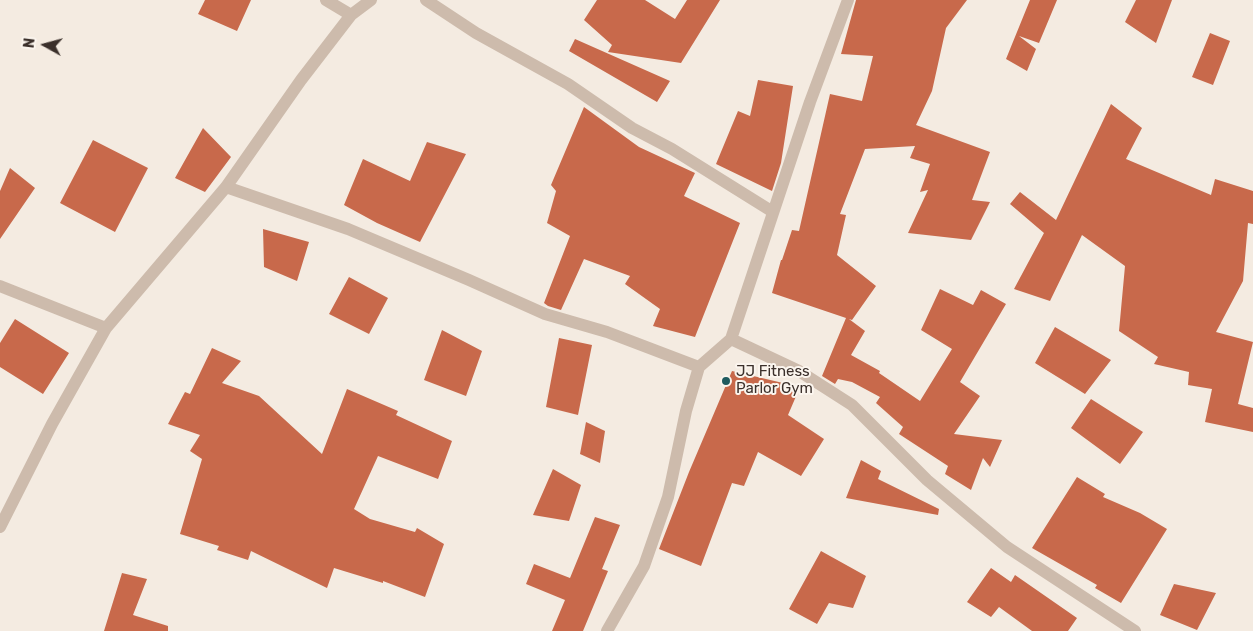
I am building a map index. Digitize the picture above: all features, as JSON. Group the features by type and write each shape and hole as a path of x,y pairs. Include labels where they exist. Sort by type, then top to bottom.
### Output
{"street":[{"path":"326,0 352,15"},
{"path":"0,527 52,424 106,328 226,187 301,80 352,15 371,0"},
{"path":"426,0 476,33 568,84 632,128 672,149 773,212"},
{"path":"607,631 644,566 668,497 686,411 699,367 731,340 810,102 848,0"},
{"path":"226,187 348,229 545,314 607,332 699,367"},
{"path":"0,286 106,328"},
{"path":"731,340 799,371 852,405 927,480 1007,547 1135,631"}],"building":[{"path":"205,0 251,0 237,31 198,14"},
{"path":"597,0 645,0 675,19 687,0 720,0 681,63 608,52 612,45 584,20"},
{"path":"856,0 967,0 946,28 932,91 916,125 990,152 972,200 990,202 971,240 908,233 928,190 920,192 930,164 910,158 915,146 865,149 840,214 846,215 837,255 876,286 852,320 849,319 865,331 851,355 880,371 879,373 920,401 952,349 921,330 940,289 973,305 981,290 1006,304 960,382 980,396 954,434 1002,440 990,467 983,458 971,490 945,474 948,466 899,434 903,427 876,403 880,397 852,382 838,379 835,384 822,376 846,318 772,293 792,230 799,231 830,94 862,101 873,56 841,54"},
{"path":"1030,0 1057,0 1039,43 1019,36 1036,49 1027,71 1006,59"},
{"path":"1136,0 1172,0 1156,43 1125,22"},
{"path":"1210,33 1230,41 1213,85 1192,77"},
{"path":"575,39 670,81 657,102 569,51"},
{"path":"758,80 793,86 781,163 772,191 716,164 738,111 750,116"},
{"path":"1111,104 1142,128 1126,159 1211,195 1215,179 1253,191 1253,224 1248,223 1243,281 1216,332 1253,342 1238,404 1253,408 1253,432 1205,422 1212,389 1188,385 1189,372 1154,364 1158,357 1119,331 1125,266 1082,235 1050,301 1014,289 1044,233 1010,204 1020,192 1056,220"},
{"path":"584,107 639,147 695,173 684,196 740,223 695,337 653,326 660,309 625,284 630,276 584,259 561,310 544,303 570,236 547,223 556,191 551,185"},
{"path":"203,128 231,157 205,192 175,178"},
{"path":"93,140 148,168 115,232 60,203"},
{"path":"427,142 466,154 420,242 377,223 344,205 363,159 410,181"},
{"path":"10,168 35,188 0,239 0,191"},
{"path":"263,229 309,242 297,281 264,267"},
{"path":"349,277 388,298 369,334 329,314"},
{"path":"15,319 69,353 43,394 0,367 0,343"},
{"path":"1055,327 1111,360 1085,394 1035,363"},
{"path":"442,330 482,351 466,396 424,380"},
{"path":"559,338 592,345 578,415 546,407"},
{"path":"212,348 241,361 222,383 259,396 322,454 347,389 398,411 396,415 452,441 438,479 378,456 354,509 370,519 415,532 417,528 444,544 425,597 383,581 383,583 334,568 327,588 251,551 248,560 217,550 219,546 180,534 202,459 190,451 200,435 168,424 185,392 190,394"},
{"path":"732,371 800,387 788,415 824,439 801,476 758,452 744,486 732,483 701,566 659,549"},
{"path":"1091,399 1143,432 1120,464 1071,428"},
{"path":"586,422 605,431 600,463 580,454"},
{"path":"861,460 881,471 878,479 939,509 938,515 846,498"},
{"path":"553,469 581,485 569,521 533,515"},
{"path":"1077,477 1105,494 1103,497 1140,513 1167,529 1121,603 1095,588 1097,585 1032,548"},
{"path":"595,517 620,525 602,569 608,571 583,631 552,631 565,600 526,584 534,564 570,578"},
{"path":"821,551 866,576 853,608 829,603 817,624 789,609"},
{"path":"991,568 1011,582 1015,575 1077,618 1068,631 1032,631 999,607 991,617 967,602"},
{"path":"122,573 147,579 133,615 168,626 168,631 104,631"},
{"path":"1174,584 1216,593 1197,630 1160,615"}],"place":[{"name":"JJ Fitness Parlor Gym","path":"726,381"}]}
